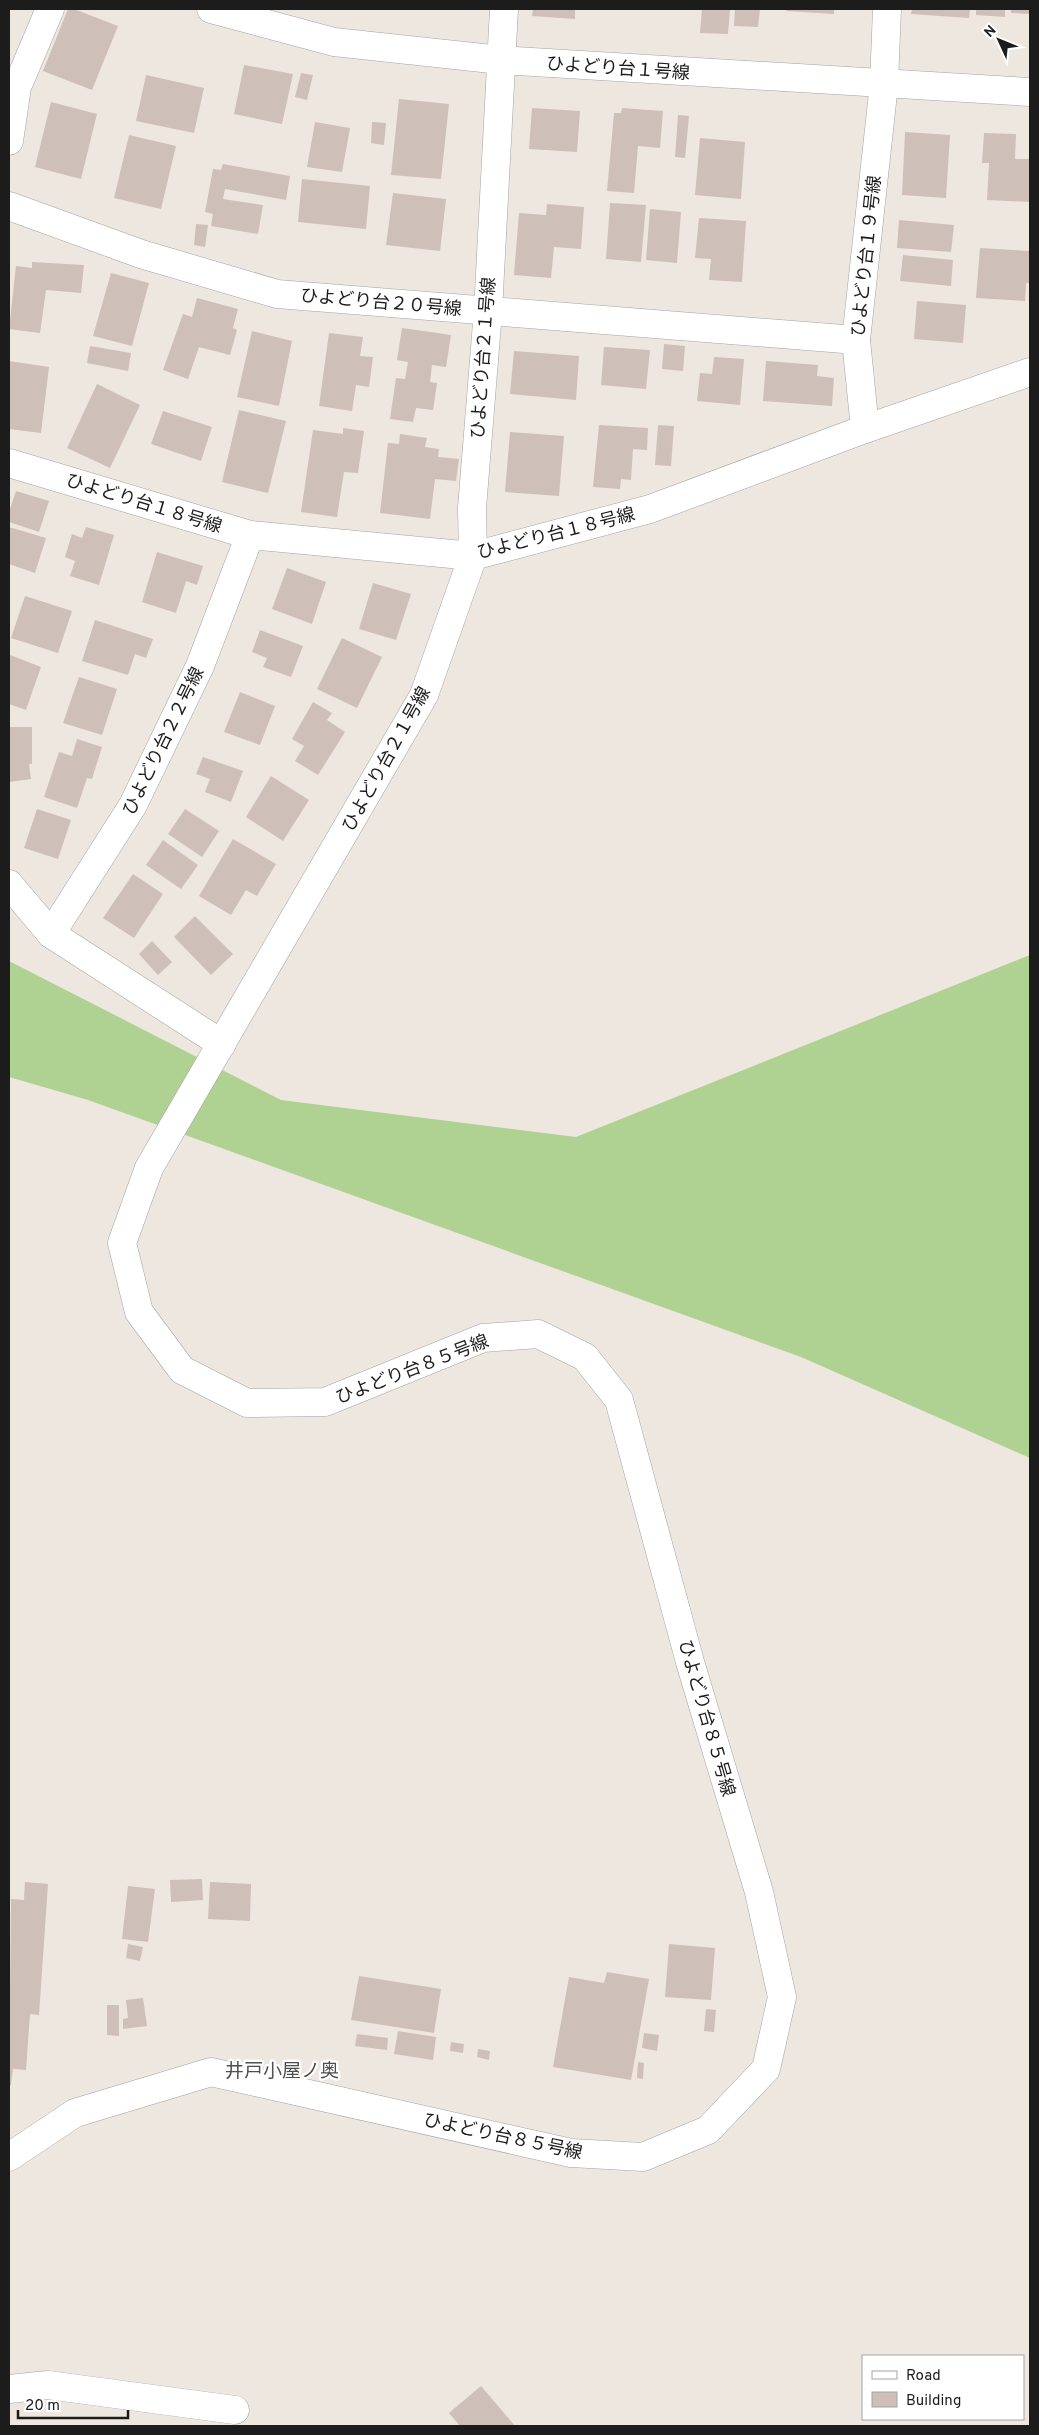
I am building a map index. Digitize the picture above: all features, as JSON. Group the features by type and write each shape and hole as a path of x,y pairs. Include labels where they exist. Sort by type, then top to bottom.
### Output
{"street":[{"path":"9,141 17,87 50,9"},
{"name":"ひよどり台１号線","path":"211,9 334,42 501,60 1030,92"},
{"name":"ひよどり台２１号線","path":"222,1044 424,695 473,556 472,508 488,311 504,9"},
{"name":"ひよどり台１９号線","path":"865,429 856,340 884,84 887,9"},
{"name":"ひよどり台２０号線","path":"9,206 141,254 277,294 856,340"},
{"name":"ひよどり台１８号線","path":"9,462 250,536 473,556 650,510 865,429 1030,372"},
{"name":"ひよどり台２２号線","path":"51,934 133,806 200,666 250,536"},
{"path":"9,884 51,934 222,1044"},
{"name":"ひよどり台８５号線","path":"9,2157 74,2113 212,2072 570,2153 643,2157 708,2130 766,2069 782,1997 759,1892 690,1662 619,1400 585,1357 538,1334 483,1338 324,1402 247,1403 182,1370 139,1312 122,1242 149,1168 222,1044"},
{"path":"9,2389 48,2385 235,2410"}],"green space":[{"path":"1030,955 1030,1458 801,1357 88,1100 9,1077 9,961 281,1100 576,1137"}],"building":[{"path":"68,9 74,9 118,26 92,90 43,71"},
{"path":"533,9 575,9 575,19 532,16"},
{"path":"702,9 730,9 728,34 700,33"},
{"path":"735,9 760,9 758,27 734,26"},
{"path":"787,9 834,9 834,14 786,11"},
{"path":"912,9 970,9 969,18 911,14"},
{"path":"976,9 1005,9 1005,17 976,15"},
{"path":"1011,9 1030,9 1030,14 1011,13"},
{"path":"244,65 293,74 282,124 234,114"},
{"path":"301,73 313,75 307,100 295,97"},
{"path":"146,75 204,88 194,133 136,121"},
{"path":"399,99 449,104 441,179 391,175"},
{"path":"51,102 97,114 81,179 35,167"},
{"path":"532,108 580,111 577,152 529,149"},
{"path":"622,108 663,111 660,148 638,146 634,193 607,191 614,113 621,113"},
{"path":"678,115 689,116 685,158 675,157"},
{"path":"315,122 350,128 342,172 307,167"},
{"path":"372,122 386,123 384,145 371,143"},
{"path":"905,132 950,135 946,198 902,195"},
{"path":"984,133 1016,134 1015,159 1030,159 1030,202 987,200 989,163 982,163"},
{"path":"129,135 176,146 161,209 114,198"},
{"path":"700,138 745,142 741,199 695,195"},
{"path":"223,164 290,176 286,200 225,189 223,199 263,205 258,234 211,226 213,214 205,212 213,169 221,170"},
{"path":"302,179 370,186 366,229 298,222"},
{"path":"393,193 446,199 440,251 386,245"},
{"path":"610,203 646,205 641,262 606,259"},
{"path":"547,204 584,207 581,249 554,247 551,278 514,275 519,213 546,215"},
{"path":"650,209 681,212 677,263 646,260"},
{"path":"699,218 746,221 742,282 709,280 711,259 695,258"},
{"path":"899,220 954,225 951,252 897,248"},
{"path":"196,224 208,225 205,247 194,245"},
{"path":"980,248 1030,251 1030,283 1026,283 1025,301 976,298"},
{"path":"903,255 953,260 951,286 900,281"},
{"path":"32,262 84,265 81,293 46,290 40,333 9,329 16,266 32,268"},
{"path":"111,273 149,283 132,346 93,336"},
{"path":"197,298 238,309 233,328 237,330 230,355 199,347 188,379 163,370 183,314 192,317"},
{"path":"917,301 966,305 963,343 914,339"},
{"path":"402,328 451,335 446,367 432,365 430,382 437,383 433,410 416,408 413,422 390,419 396,378 405,379 408,362 397,360"},
{"path":"252,331 292,341 279,406 237,397"},
{"path":"329,333 363,337 360,356 373,357 369,387 356,385 352,411 319,406"},
{"path":"664,344 685,346 683,371 662,369"},
{"path":"90,346 131,353 128,371 87,363"},
{"path":"604,347 650,350 646,389 601,385"},
{"path":"514,351 579,356 576,400 510,394"},
{"path":"714,357 744,359 740,405 697,401 700,373 712,374"},
{"path":"9,361 49,367 41,433 9,429"},
{"path":"766,361 818,365 817,376 834,378 832,406 763,401"},
{"path":"97,384 140,405 110,468 67,448"},
{"path":"239,410 286,421 268,493 222,482"},
{"path":"163,411 212,427 201,461 151,444"},
{"path":"599,425 648,428 647,450 633,449 631,480 621,479 620,489 593,487"},
{"path":"658,425 674,426 671,466 655,465"},
{"path":"343,428 364,431 358,473 344,472 337,517 301,512 313,430 343,434"},
{"path":"510,432 564,436 559,496 505,492"},
{"path":"400,434 427,438 425,447 439,449 438,457 459,459 456,481 435,479 430,519 380,513 388,443 399,444"},
{"path":"16,491 49,501 39,532 9,522 9,512"},
{"path":"9,527 46,538 35,573 9,564"},
{"path":"86,527 114,535 99,585 70,576 75,561 65,557 72,534 82,538"},
{"path":"157,552 203,566 197,585 186,581 176,613 142,602"},
{"path":"287,568 326,582 312,624 272,609"},
{"path":"373,583 411,594 396,640 359,629"},
{"path":"25,596 72,611 58,653 11,638"},
{"path":"95,620 153,639 146,658 135,654 128,675 82,661"},
{"path":"260,630 303,646 291,677 263,667 267,658 252,652"},
{"path":"342,638 382,657 357,708 317,689"},
{"path":"10,655 41,667 26,710 9,704"},
{"path":"79,677 117,689 102,735 63,723"},
{"path":"240,692 275,706 260,745 224,732"},
{"path":"313,702 332,713 327,720 345,732 318,775 295,761 304,746 292,739"},
{"path":"9,727 32,727 32,764 29,764 31,779 9,782"},
{"path":"77,739 102,747 92,779 87,778 77,808 44,797 59,752 72,756"},
{"path":"203,757 243,771 231,802 205,792 210,779 196,774"},
{"path":"271,776 309,800 283,841 246,817"},
{"path":"37,809 71,820 58,859 24,848"},
{"path":"185,809 219,831 202,857 168,834"},
{"path":"233,839 276,864 257,896 246,890 231,915 199,896"},
{"path":"163,840 198,865 181,889 146,865"},
{"path":"133,874 163,894 134,938 103,918"},
{"path":"195,916 233,954 211,975 174,937"},
{"path":"152,941 172,962 158,975 139,954"},
{"path":"202,1879 203,1900 171,1902 170,1880"},
{"path":"25,1882 48,1884 39,2015 30,2014 26,2070 13,2069 11,2085 9,2085 11,1899 24,1900"},
{"path":"210,1882 251,1884 250,1921 208,1919"},
{"path":"128,1886 155,1889 148,1942 122,1939"},
{"path":"128,1944 143,1947 140,1961 126,1958"},
{"path":"669,1944 715,1948 711,2000 665,1997"},
{"path":"607,1972 649,1979 631,2080 553,2067 569,1977 604,1983"},
{"path":"359,1976 441,1989 434,2033 351,2020"},
{"path":"143,1998 147,2026 123,2029 123,2019 128,2018 126,2000"},
{"path":"107,2005 119,2005 119,2036 107,2035"},
{"path":"706,2009 716,2010 714,2032 704,2031"},
{"path":"398,2031 436,2037 433,2060 394,2054"},
{"path":"644,2033 659,2035 657,2051 642,2048"},
{"path":"357,2034 388,2038 387,2050 355,2046"},
{"path":"451,2042 464,2044 463,2053 450,2051"},
{"path":"478,2049 490,2051 489,2060 477,2057"},
{"path":"638,2062 644,2063 643,2079 637,2078"},
{"path":"481,2386 515,2426 460,2426 449,2413"}],"district":[{"name":"井戸小屋ノ奥","path":"282,2070"}]}
